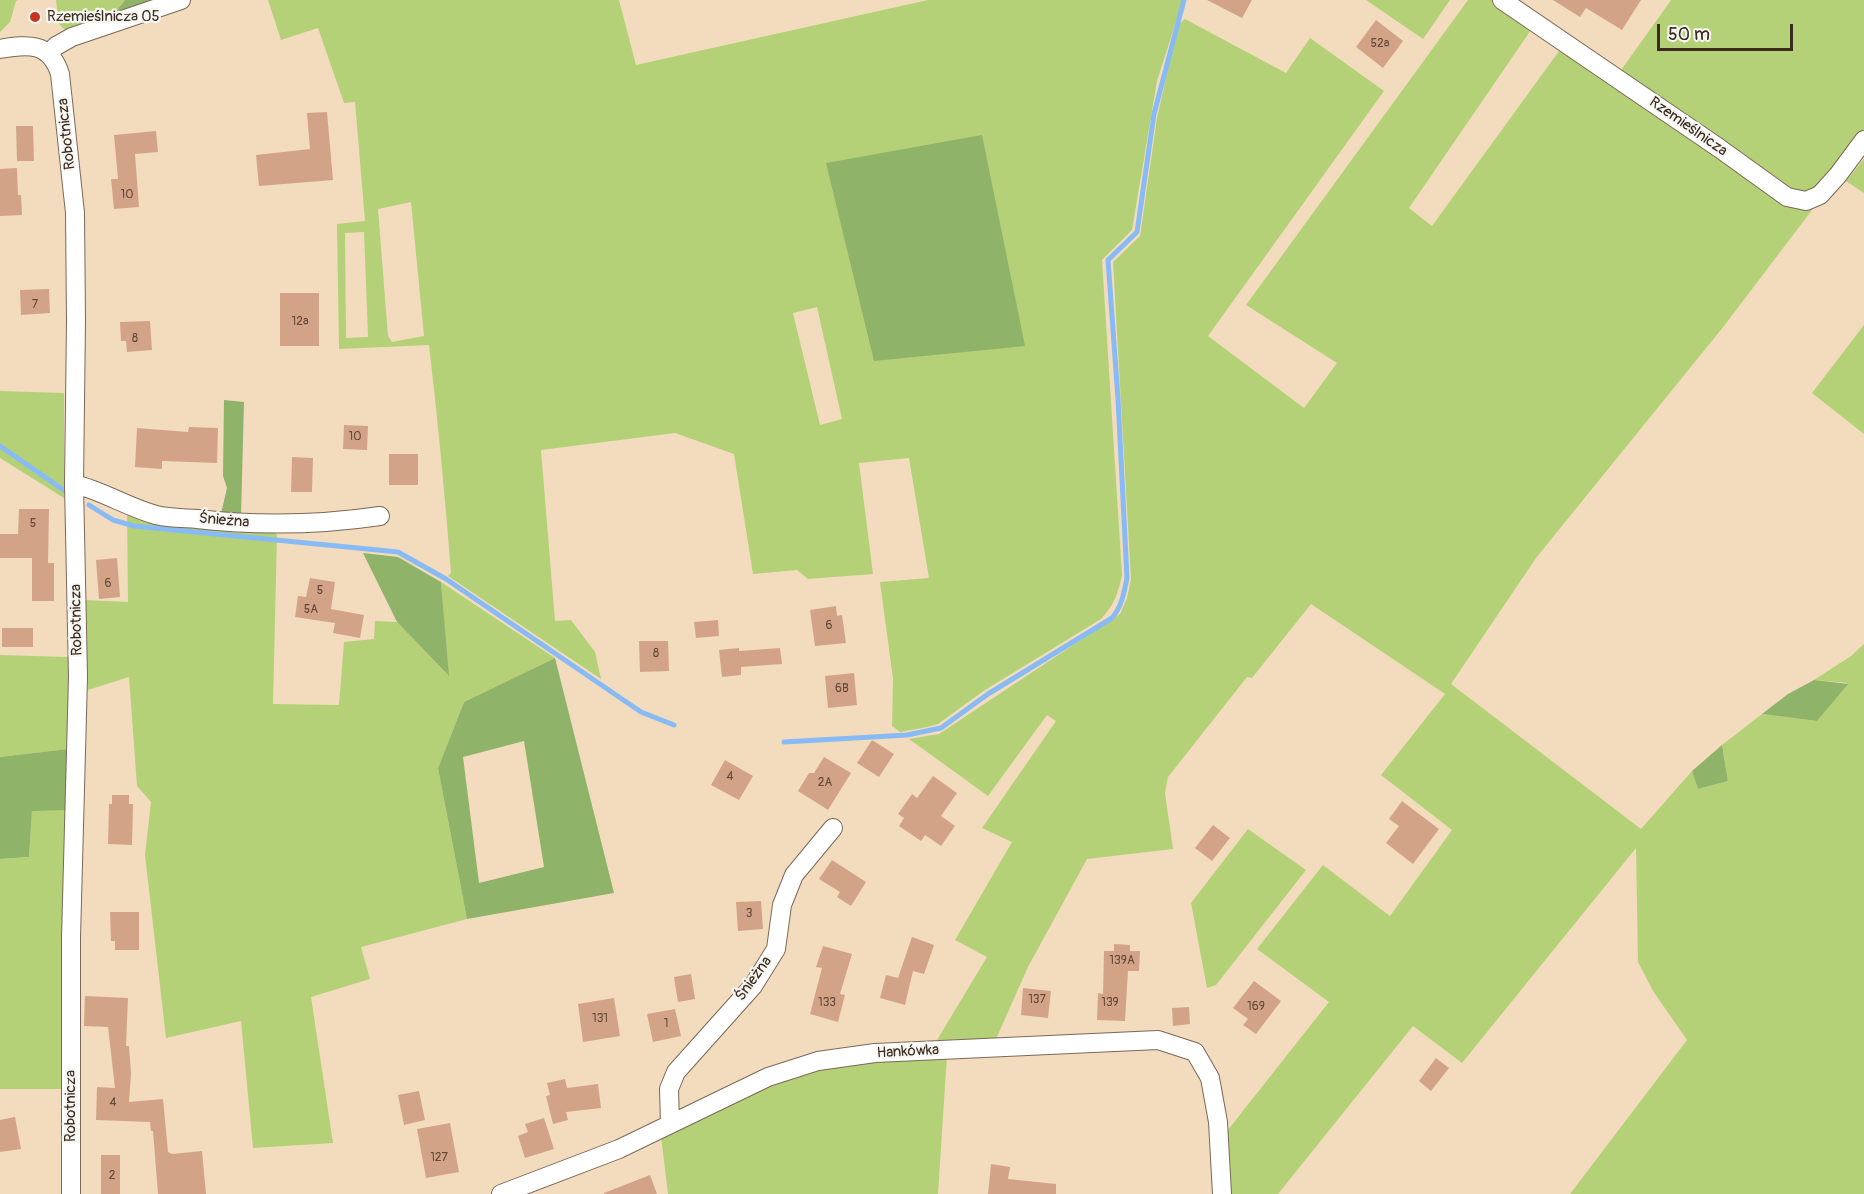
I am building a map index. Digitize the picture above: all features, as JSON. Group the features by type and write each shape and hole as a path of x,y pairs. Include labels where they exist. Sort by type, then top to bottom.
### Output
{"street":[{"path":"0,49 29,46 46,53 72,38 181,0"},
{"name":"Rzemieślnicza","path":"1502,0 1787,197 1806,201 1820,195 1864,140"},
{"name":"Robotnicza","path":"46,53 55,61 60,74 75,213 74,484 78,677 70,938 71,1194"},
{"name":"Śnieżna","path":"74,484 94,489 156,515 212,521 277,525 380,516"},
{"name":"Śnieżna","path":"670,1124 669,1089 676,1072 753,986 776,949 782,905 794,874 833,828"},
{"name":"Hankówka","path":"501,1194 619,1149 768,1077 818,1061 875,1053 1158,1040 1195,1052 1210,1078 1218,1122 1222,1194"}],"green space":[{"path":"0,0 18,0 10,22 0,32"},
{"path":"56,0 125,0 109,20 66,31 59,24"},
{"path":"125,0 169,0 109,20"},
{"path":"268,0 619,0 636,65 928,0 1183,0 1157,81 1132,230 1102,260 1122,575 1117,594 1109,609 1101,619 985,690 938,724 900,732 892,726 893,679 880,582 929,578 909,458 859,463 873,574 808,579 797,570 753,574 734,454 675,433 541,450 555,621 571,620 595,652 601,679 448,576 451,573 449,544 429,345 339,349 337,224 365,221 355,102 344,103 318,28 281,40","holes":["411,202 424,336 392,342 388,336 378,209","364,232 368,337 346,338 345,233","817,307 842,419 820,425 793,313"]},
{"path":"1366,0 1450,0 1423,39"},
{"path":"1468,0 1494,0 1533,27 1409,208 1432,226 1562,47 1815,206 1724,326 1536,558 1451,684 1641,829 1692,771 1698,789 1728,781 1722,745 1762,714 1817,721 1847,683 1814,680 1851,656 1864,644 1864,1194 1570,1194 1687,1040 1653,991 1638,962 1636,848 1462,1063 1413,1026 1278,1194 1231,1194 1227,1131 1329,1002 1257,949 1323,865 1390,916 1452,830 1381,775 1445,694 1311,604 1252,678 1247,677 1168,777 1165,793 1173,849 1087,859 1028,967 996,1039 937,1040 987,957 955,940 1012,842 982,828 1056,721 1047,715 988,796 909,739 939,734 1120,614 1127,598 1131,579 1113,262 1140,236 1157,118 1178,25 1185,19 1286,73 1310,38 1384,91 1208,336 1304,408 1337,363 1246,305"},
{"path":"1671,0 1864,0 1864,134 1821,187 1798,194 1619,73"},
{"path":"982,135 1025,346 874,361 826,163"},
{"path":"1864,159 1864,193 1846,181"},
{"path":"1864,325 1864,434 1812,393"},
{"path":"0,391 64,393 64,498 0,458"},
{"path":"224,400 244,402 241,516 220,518 227,488 223,476"},
{"path":"127,510 271,530 277,535 273,704 339,705 344,642 374,639 375,621 397,622 448,675 441,582 555,658 464,702 438,768 467,919 361,947 370,979 311,997 333,1143 253,1148 241,1021 166,1038 145,855 151,802 137,786 129,677 88,690 84,600 128,602"},
{"path":"363,553 398,557 441,582 449,676 397,622"},
{"path":"0,655 68,657 68,749 0,757"},
{"path":"555,658 614,893 467,919 438,768 464,702","holes":["524,741 544,867 479,883 463,757"]},
{"path":"1814,680 1848,684 1817,721 1762,714 1788,694"},
{"path":"1722,745 1728,781 1698,789 1692,771"},
{"path":"68,749 65,810 32,811 29,857 0,859 0,757"},
{"path":"32,810 65,810 63,1089 0,1089 0,859 29,857"},
{"path":"1248,829 1306,870 1216,985 1207,988 1191,903"},
{"path":"947,1055 938,1194 668,1194 661,1136 756,1091 816,1070 865,1061"}],"building":[{"path":"1207,0 1252,0 1242,18"},
{"path":"1553,0 1641,0 1622,30 1586,8 1580,17"},
{"path":"1376,20 1403,41 1383,68 1356,47"},
{"path":"327,112 333,180 259,186 256,155 310,149 307,113"},
{"path":"16,126 33,126 34,161 17,161"},
{"path":"156,131 158,152 135,154 139,207 114,209 111,179 118,179 114,135"},
{"path":"17,168 18,195 21,195 22,215 0,216 0,169"},
{"path":"49,289 50,313 21,315 20,290"},
{"path":"280,293 319,293 319,346 280,346"},
{"path":"150,321 152,350 127,352 126,341 121,341 120,322"},
{"path":"344,425 368,426 367,450 343,449"},
{"path":"189,427 218,428 217,463 162,461 162,469 135,467 137,428 188,432"},
{"path":"389,454 418,454 418,485 389,485"},
{"path":"292,457 313,458 312,492 291,492"},
{"path":"19,509 49,509 48,563 54,563 54,601 32,601 32,558 0,558 0,534 18,534"},
{"path":"117,558 120,597 99,599 96,560"},
{"path":"310,578 335,582 331,609 364,615 360,638 333,633 335,623 295,617 298,596 306,597"},
{"path":"836,606 837,616 842,615 846,643 815,646 810,610"},
{"path":"718,620 719,636 696,638 694,622"},
{"path":"2,628 33,628 33,647 2,647"},
{"path":"639,641 668,641 669,671 640,672"},
{"path":"739,648 739,651 780,648 782,664 741,667 741,675 722,677 719,650"},
{"path":"854,673 857,705 828,708 825,676"},
{"path":"872,740 894,754 879,777 857,763"},
{"path":"824,757 851,773 828,810 798,791 809,773 814,773"},
{"path":"725,760 753,776 739,800 711,785"},
{"path":"933,776 957,793 941,816 955,826 941,846 925,835 921,841 899,826 904,818 898,814 912,794 917,798"},
{"path":"112,795 129,795 129,804 133,804 132,845 108,844 109,804 112,804"},
{"path":"1402,801 1439,829 1413,864 1386,843 1399,826 1389,819"},
{"path":"1213,825 1230,838 1212,861 1195,848"},
{"path":"832,860 866,882 851,906 837,897 840,892 819,879"},
{"path":"761,901 763,929 738,931 736,902"},
{"path":"110,912 139,912 139,950 115,950 115,941 111,941"},
{"path":"912,937 934,945 924,974 913,971 905,1005 880,998 886,975 898,978"},
{"path":"1114,944 1130,945 1130,951 1140,951 1139,971 1128,971 1125,1021 1097,1020 1098,993 1103,994 1104,951 1114,951"},
{"path":"823,946 852,954 840,994 845,995 838,1022 810,1014 822,968 816,967"},
{"path":"691,974 695,999 678,1002 674,977"},
{"path":"1254,981 1281,1001 1256,1034 1243,1025 1248,1019 1233,1008"},
{"path":"1023,988 1051,991 1048,1018 1021,1015"},
{"path":"85,996 128,998 126,1046 129,1046 131,1073 129,1102 163,1099 168,1152 172,1154 202,1151 206,1194 158,1194 153,1131 151,1131 150,1122 96,1120 97,1087 115,1088 108,1027 84,1026"},
{"path":"614,998 620,1036 583,1042 578,1004"},
{"path":"1189,1007 1190,1024 1173,1026 1172,1008"},
{"path":"675,1009 681,1036 653,1042 647,1014"},
{"path":"1436,1058 1449,1068 1431,1091 1419,1081"},
{"path":"565,1079 567,1088 598,1084 601,1108 566,1112 568,1120 553,1124 546,1096 550,1095 547,1083"},
{"path":"419,1091 425,1120 404,1125 398,1095"},
{"path":"15,1117 21,1149 0,1152 0,1120"},
{"path":"544,1118 554,1149 525,1158 518,1136 528,1132 525,1124"},
{"path":"450,1123 459,1172 426,1178 417,1129"},
{"path":"101,1155 120,1155 120,1194 101,1194"},
{"path":"991,1164 1010,1167 1008,1179 1056,1184 1056,1194 988,1194"},
{"path":"650,1175 657,1194 604,1194 604,1193"}],"waterway":[{"path":"784,742 907,735 941,728 988,694 1112,618 1118,609 1127,578 1108,260 1137,232 1154,114 1184,0"},
{"path":"0,446 65,491"},
{"path":"89,505 113,520 134,526 398,552 446,579 641,712 674,725"}],"place":[{"name":"Rzemieślnicza 05","path":"35,17"}]}
